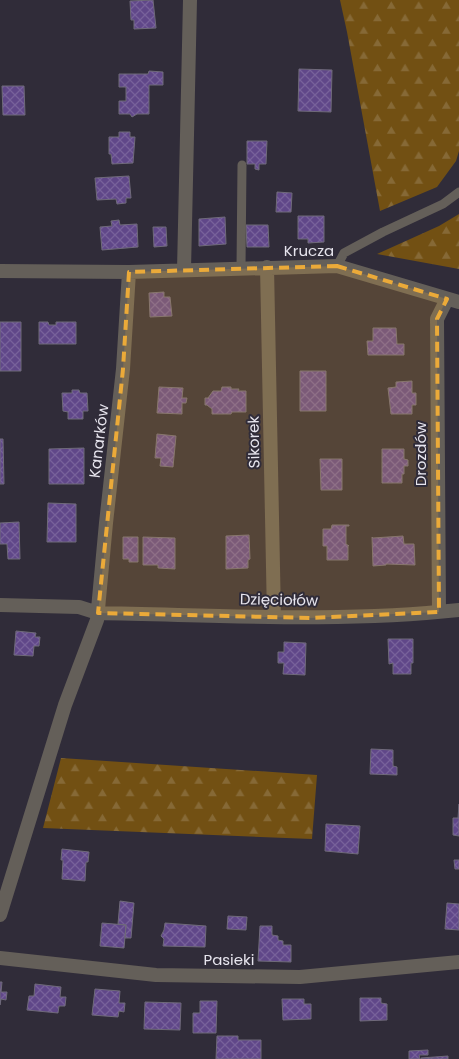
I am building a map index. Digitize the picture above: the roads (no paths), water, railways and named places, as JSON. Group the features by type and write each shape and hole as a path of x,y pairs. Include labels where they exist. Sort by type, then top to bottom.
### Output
{"street":[{"path":"184,270 190,0"},
{"name":"Krucza","path":"0,271 129,272 337,266 453,300"},
{"name":"Sikorek","path":"267,267 274,617"},
{"name":"Kanarków","path":"0,915 65,705 97,620 124,369 129,272"},
{"name":"Drozdów","path":"438,612 436,319 453,300"},
{"path":"0,605 79,607 98,613"},
{"name":"Dzięciołów","path":"98,613 310,618 459,610"},
{"name":"Pasieki","path":"0,958 175,976 300,976 459,962"}],"lane":[{"path":"241,268 242,165"},
{"path":"337,266 344,253 383,232 443,204 459,192"}]}
